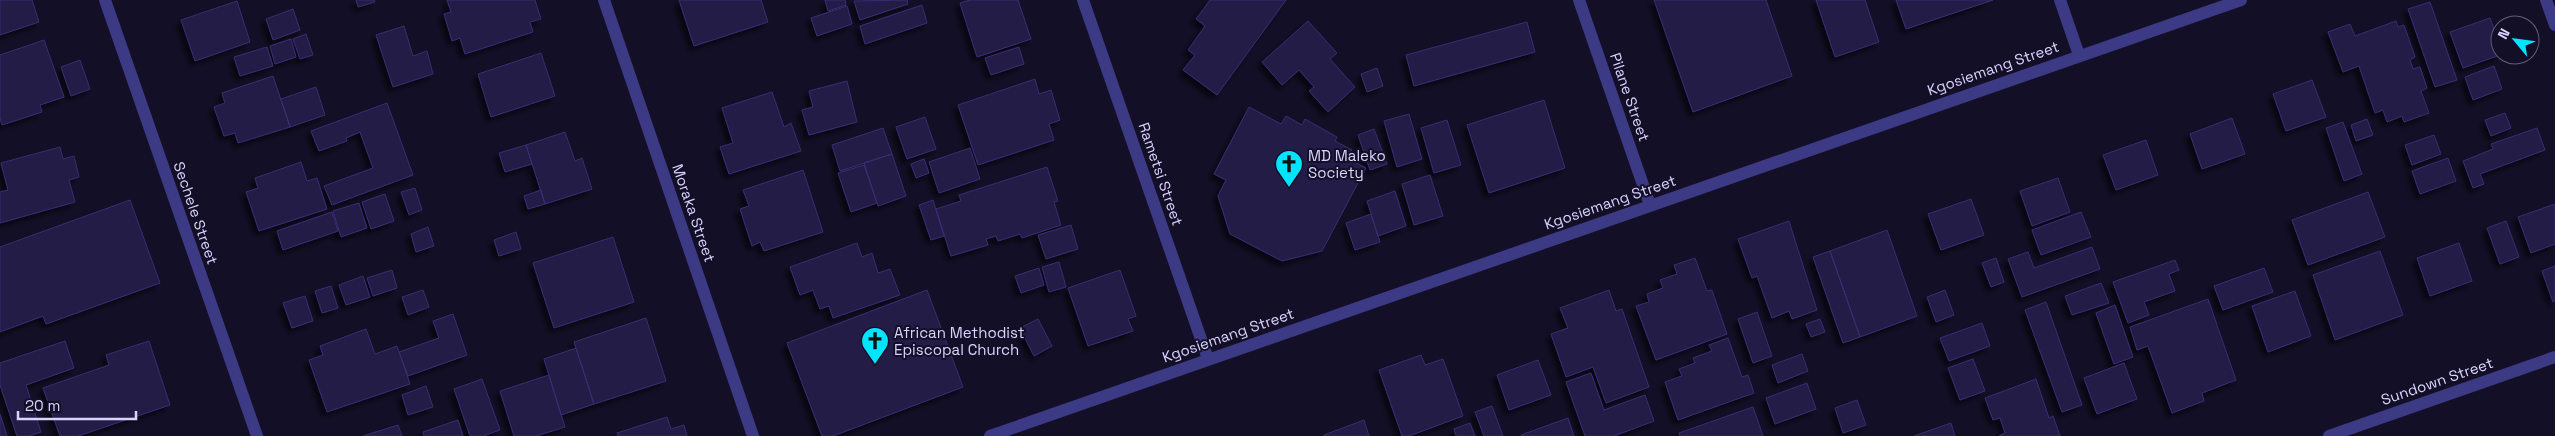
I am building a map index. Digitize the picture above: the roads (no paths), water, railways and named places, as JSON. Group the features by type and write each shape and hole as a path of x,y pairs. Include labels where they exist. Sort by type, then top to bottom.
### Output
{"street":[{"name":"Sechele Street","path":"105,0 257,436"},
{"name":"Moraka Street","path":"604,0 753,436"},
{"name":"Rametsi Street","path":"1083,0 1208,359"},
{"name":"Pilane Street","path":"1579,0 1650,205"},
{"path":"2060,0 2079,55"},
{"name":"Kgosiemang Street","path":"990,436 2241,0"},
{"path":"2546,0 2555,25"},
{"name":"Sundown Street","path":"2329,436 2555,357"}],"place":[{"name":"MD Maleko Society","path":"1289,188"},
{"name":"African Methodist Episcopal Church","path":"875,365"}]}
